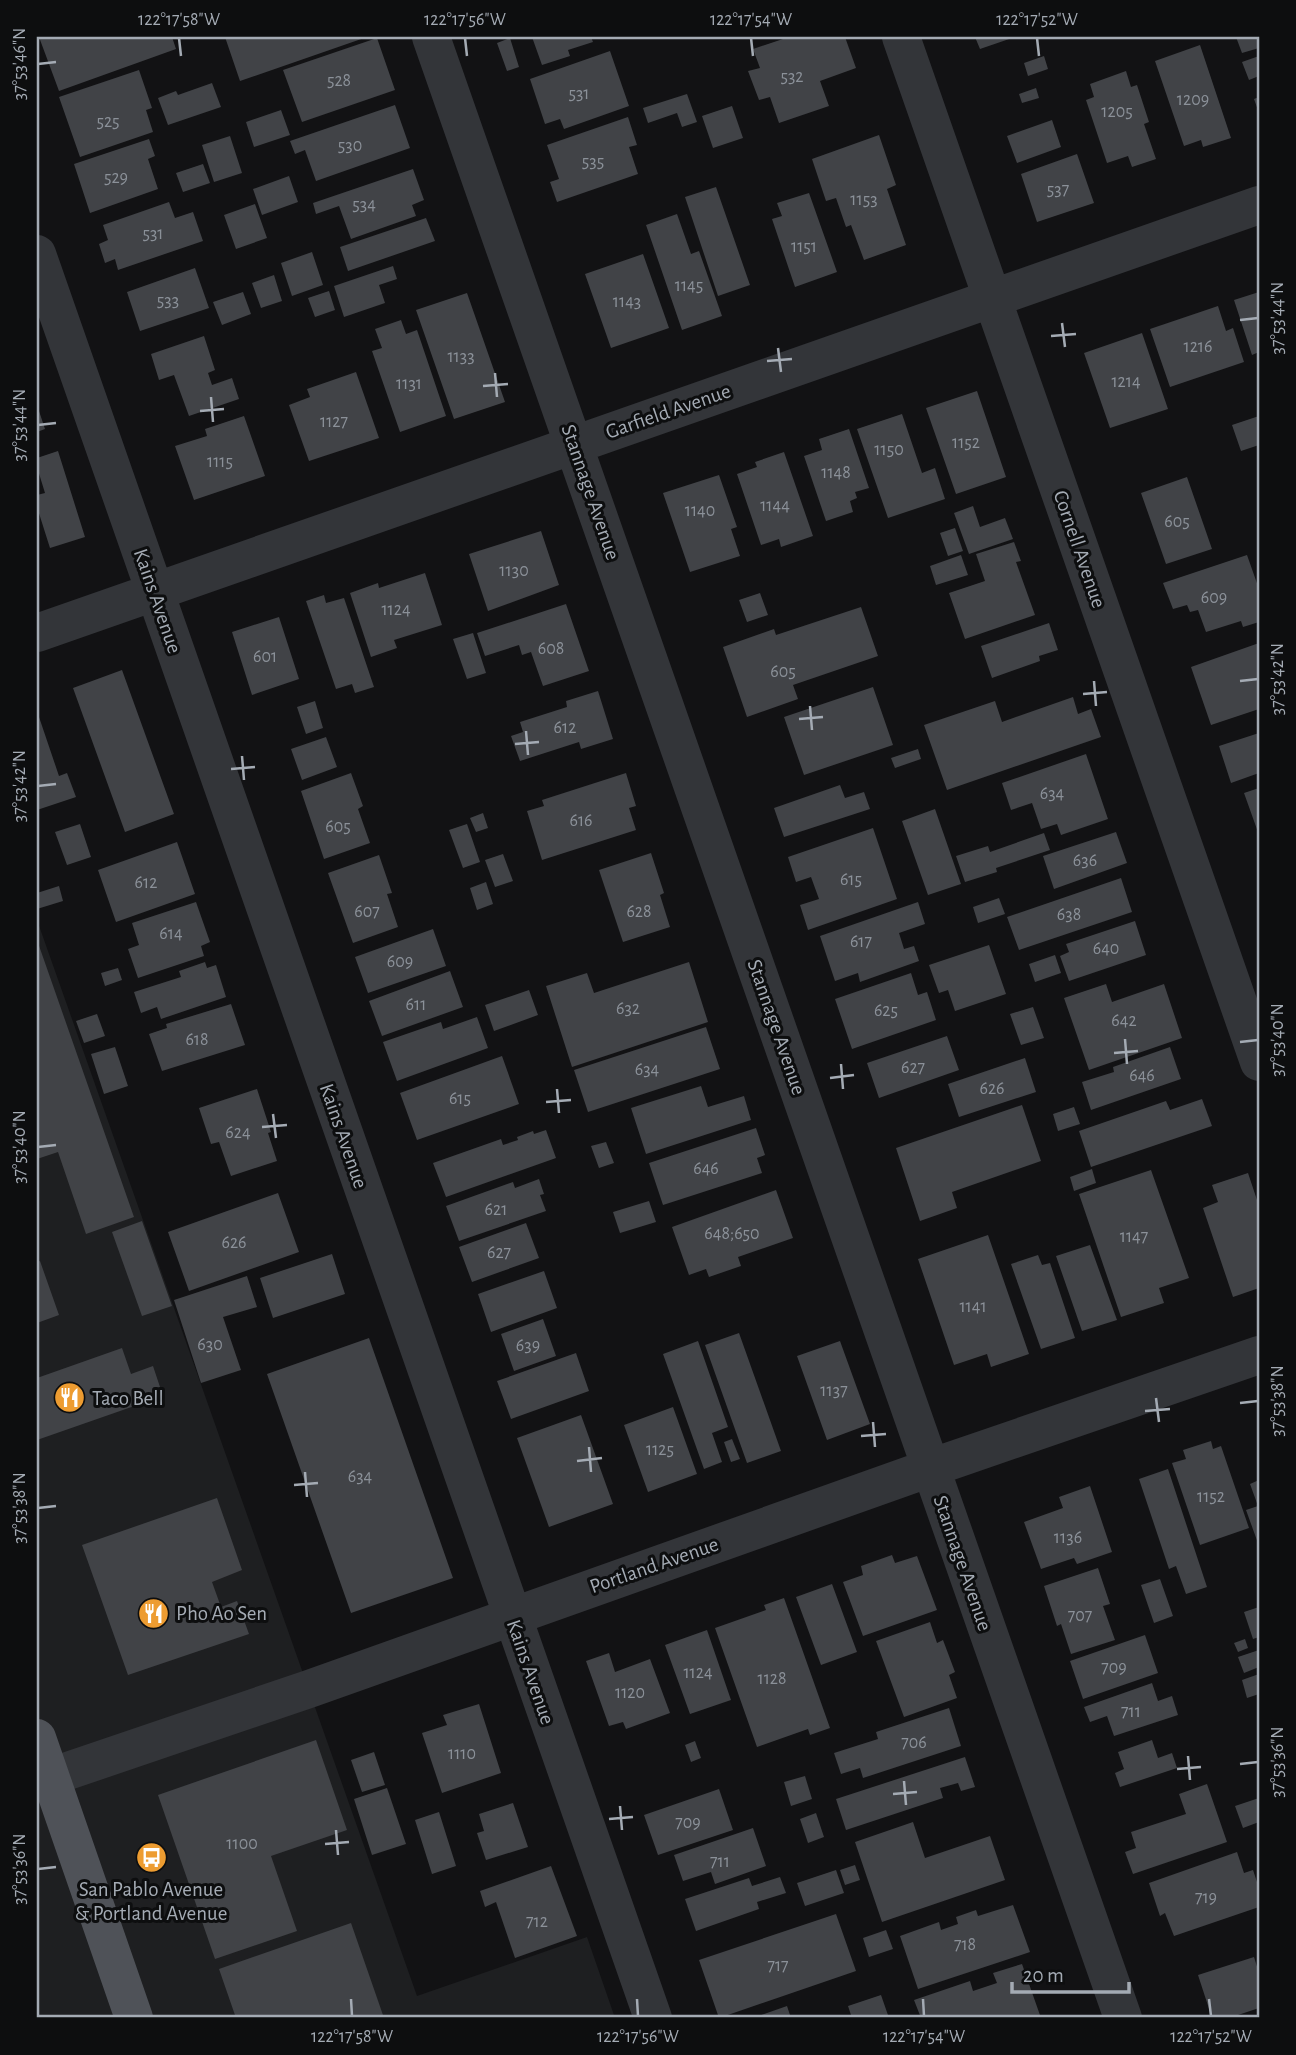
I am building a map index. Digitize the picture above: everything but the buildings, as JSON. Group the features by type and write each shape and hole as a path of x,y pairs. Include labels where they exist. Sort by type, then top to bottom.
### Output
{"main road":[{"path":"37,1738 134,2018"}],"street":[{"name":"Stannage Avenue","path":"430,37 1123,2018"},
{"name":"Cornell Avenue","path":"901,37 1259,1062"},
{"name":"Garfield Avenue","path":"37,633 1259,205"},
{"name":"Kains Avenue","path":"37,254 653,2018"},
{"name":"Portland Avenue","path":"50,1777 309,1689 930,1468 1259,1356"}],"shaded area":[{"path":"37,920 417,1996 587,1937 615,2018 37,2018"}],"place":[{"name":"Taco Bell","path":"69,1398"},
{"name":"Pho Ao Sen","path":"153,1613"},
{"name":"San Pablo Avenue & Portland Avenue","path":"151,1857"}]}
